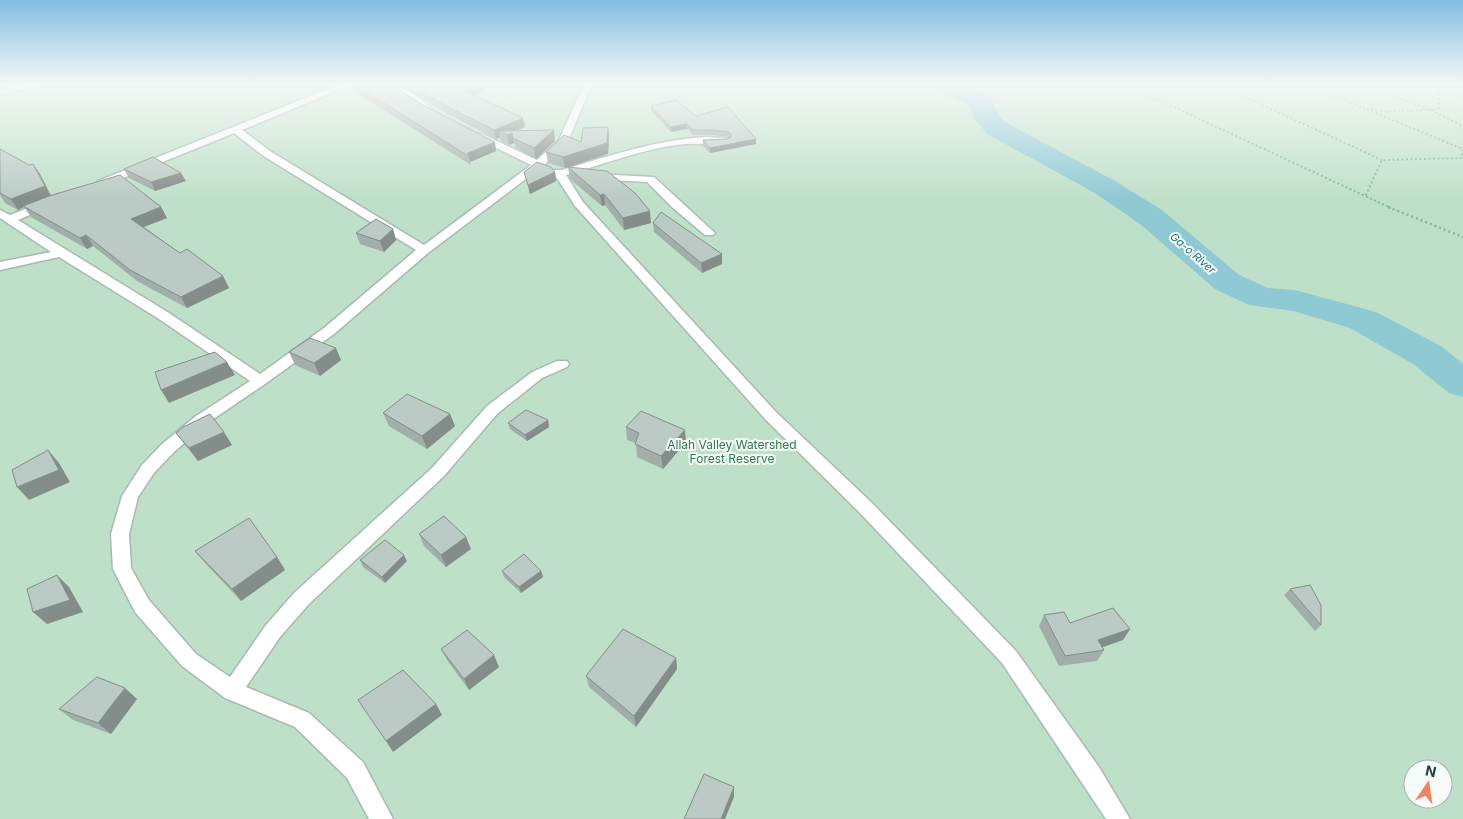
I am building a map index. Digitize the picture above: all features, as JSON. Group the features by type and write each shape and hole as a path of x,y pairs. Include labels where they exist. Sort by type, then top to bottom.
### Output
{"street":[{"path":"93,186 255,122"},
{"path":"382,819 355,770 302,720 232,690 189,660 142,606 122,569 120,534 130,496 148,469 168,448 201,420 260,381 329,331 424,250 536,165 563,142 572,122"},
{"path":"236,130 266,153 424,250"},
{"path":"468,130 536,165 560,173 591,177 650,179 708,233"},
{"path":"560,173 668,144 701,139 725,141"},
{"path":"560,173 579,204 771,416 866,508 1009,657 1091,775 1118,819"},
{"path":"5,216 56,200"},
{"path":"5,216 61,253 164,316 260,381"},
{"path":"0,266 61,253"},
{"path":"232,690 273,631 301,599 438,472 492,410 537,375 562,364"}],"path":[{"path":"1206,122 1365,197 1463,237"},
{"path":"1300,122 1382,160 1462,158 1463,149 1398,122"},
{"path":"1365,197 1382,160"}],"green space":[{"name":"Allah Valley Watershed Forest Reserve","path":"0,122 1463,122 1463,819 0,819"}],"building":[{"path":"415,122 457,122 495,142 468,153 468,156"},
{"path":"478,122 513,122 494,130"},
{"path":"666,122 741,122 756,139 710,148 703,140 727,139 731,137 731,134 713,130 693,130 687,124 670,127"},
{"path":"608,127 607,143 563,157 546,152 564,135 581,142 583,128"},
{"path":"554,130 534,148 513,138 512,133 507,135 499,131"},
{"path":"0,149 29,165 33,164 45,186 11,199 0,193"},
{"path":"153,157 181,173 151,182 124,169"},
{"path":"537,162 551,167 555,172 528,185 524,172"},
{"path":"568,167 607,171 635,193 650,211 623,218 604,194 600,195"},
{"path":"120,175 161,207 131,219 180,253 187,249 223,276 181,297 130,270 86,235 80,238 23,206 49,196"},
{"path":"661,212 722,254 701,263 653,223"},
{"path":"376,219 393,229 380,241 356,233"},
{"path":"310,338 336,348 314,363 289,352"},
{"path":"215,352 227,362 161,390 155,372"},
{"path":"407,394 450,414 422,436 383,413"},
{"path":"526,410 548,420 525,435 508,423"},
{"path":"641,411 685,430 661,456 635,444 639,433 626,427"},
{"path":"210,414 224,432 189,448 176,433 183,427"},
{"path":"48,450 59,470 17,487 12,470"},
{"path":"444,516 466,537 441,555 419,534"},
{"path":"249,518 277,557 232,589 195,551"},
{"path":"385,540 404,555 382,577 360,560"},
{"path":"524,554 541,571 519,587 502,571"},
{"path":"57,575 70,600 33,612 27,589"},
{"path":"1310,585 1321,605 1321,625 1290,589"},
{"path":"1113,608 1130,629 1098,640 1104,650 1065,656 1044,615 1064,612 1070,623"},
{"path":"623,629 676,658 634,716 586,676"},
{"path":"467,630 494,655 464,679 441,649"},
{"path":"403,670 436,704 386,741 358,700"},
{"path":"97,677 125,688 98,723 59,709"},
{"path":"704,774 734,787 721,819 684,819"}],"waterway":[{"name":"Ga-o River","path":"991,122 996,128 1105,187 1151,217 1227,282 1261,298 1295,301 1363,320 1427,355 1463,384"}]}
